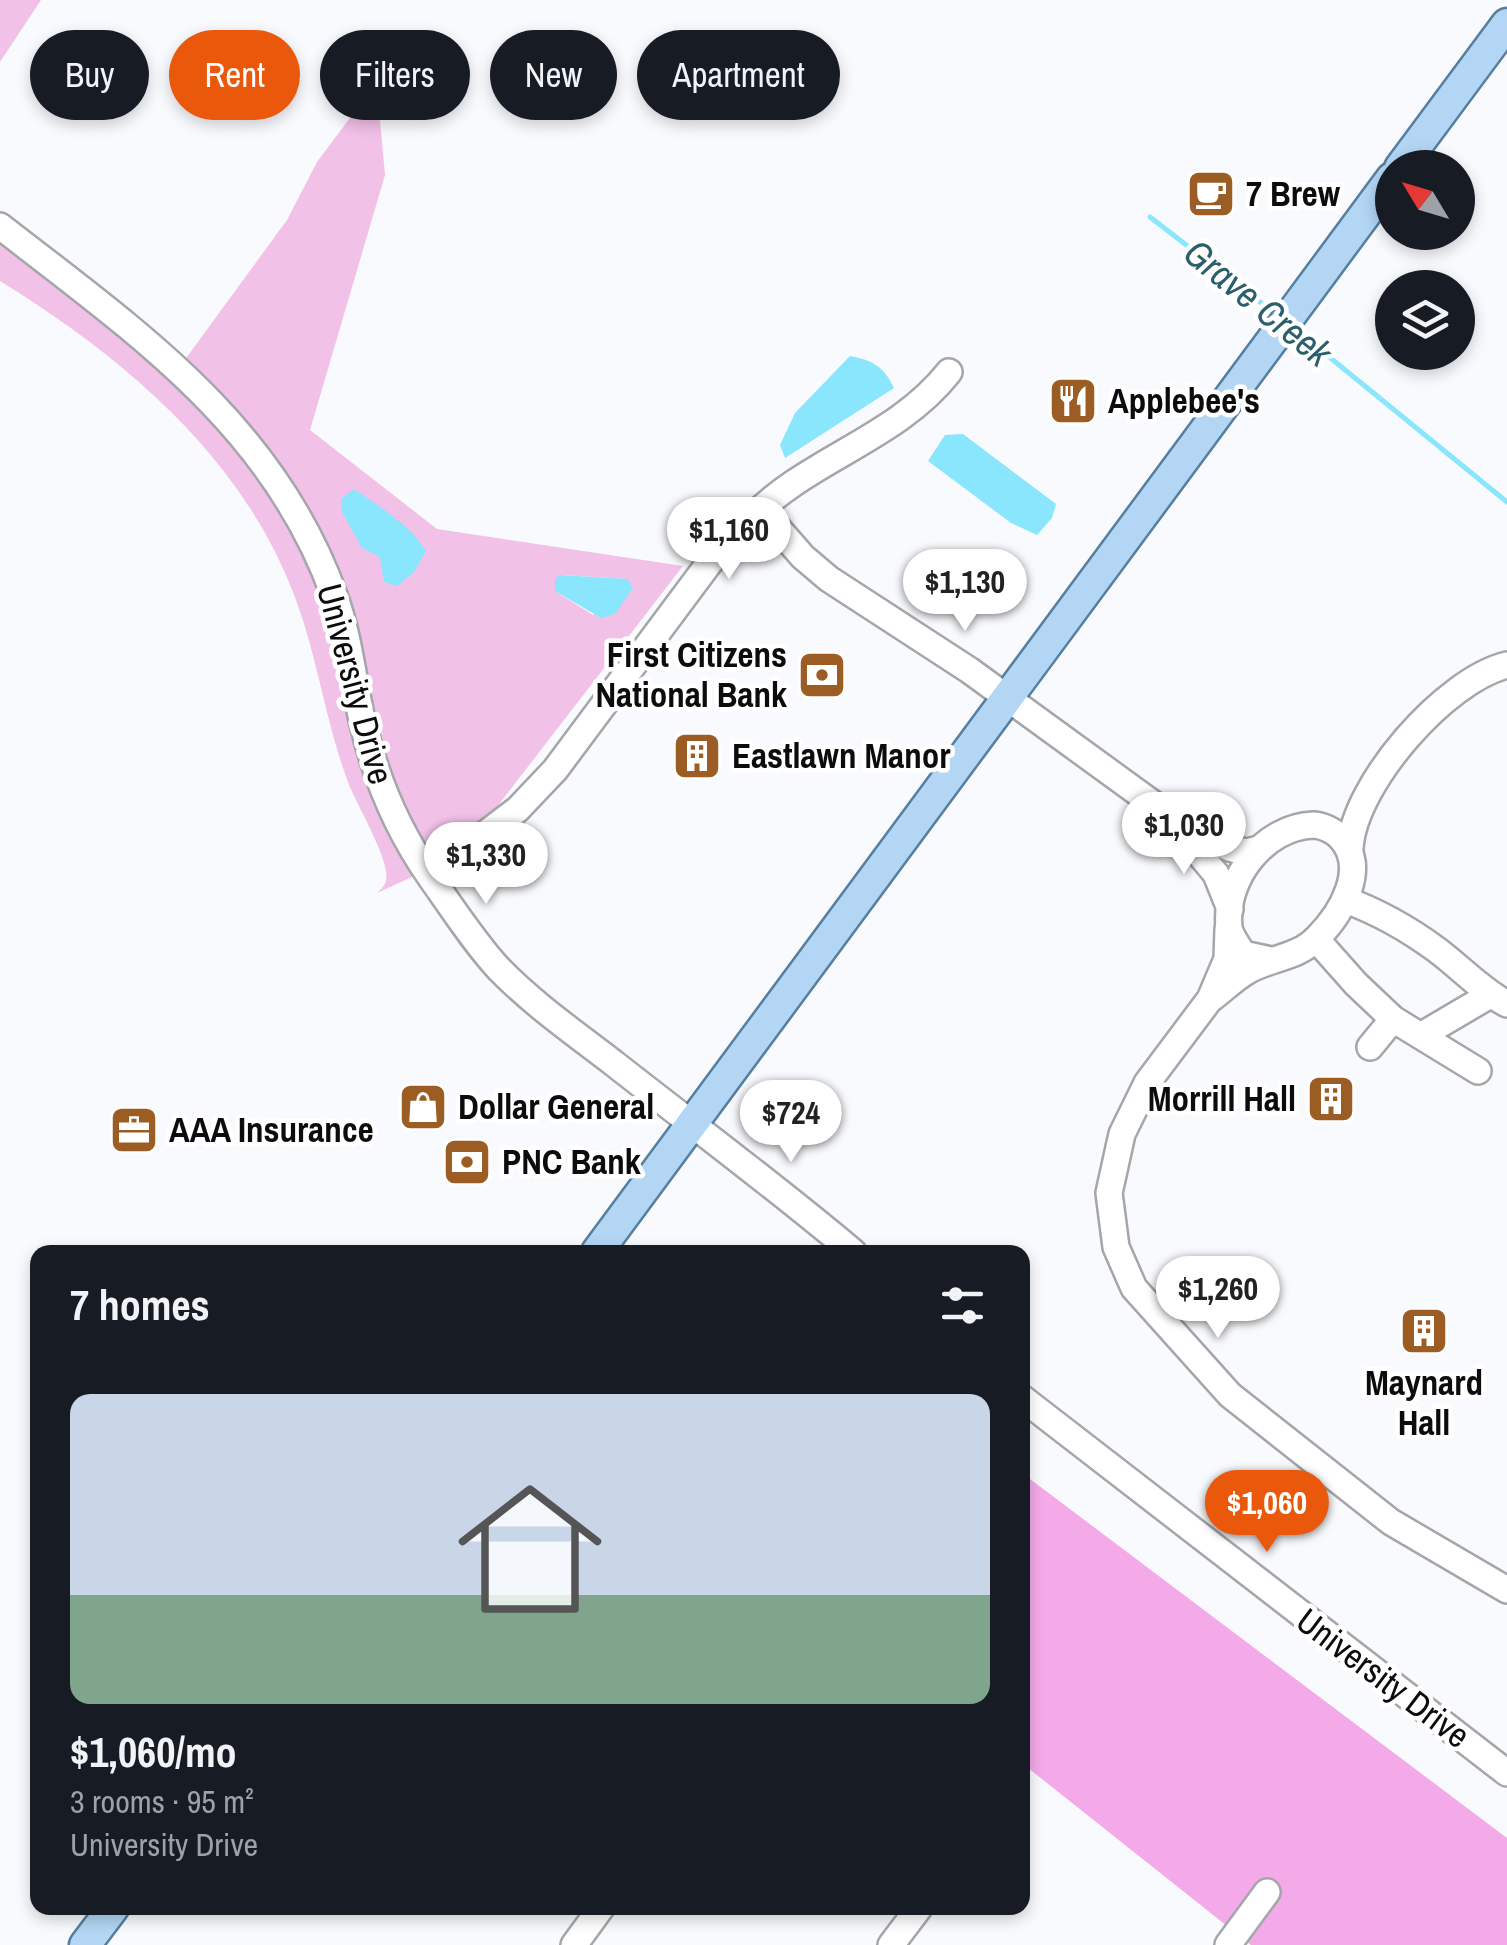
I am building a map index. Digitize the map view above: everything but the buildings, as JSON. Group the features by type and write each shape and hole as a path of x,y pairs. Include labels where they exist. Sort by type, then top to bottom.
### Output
{"main road":[{"path":"1413,150 1507,24"},
{"path":"603,1245 1375,201"},
{"path":"86,1945 108,1915"}],"street":[{"name":"University Drive","path":"0,226 182,373 223,412 288,498 336,598 380,780 408,844 500,970 539,1005 790,1198 845,1245"},
{"path":"430,876 518,810 555,770 710,562 761,509 794,483 876,436 934,391 949,372"},
{"path":"761,509 803,557 830,580 1009,698 1185,828 1246,852 1281,833 1336,818 1363,797 1426,717 1458,689 1491,669 1507,665"},
{"path":"1363,797 1351,830 1354,869 1346,900 1316,940 1298,952 1244,972 1210,1000 1147,1083 1122,1134 1109,1193 1116,1247 1134,1288 1230,1394 1391,1522 1507,1590"},
{"path":"1316,824 1336,832 1350,848"},
{"path":"1185,828 1191,844 1216,874 1243,954 1271,960"},
{"path":"1210,1000 1227,958 1233,892 1242,870 1259,848"},
{"path":"1346,900 1434,947 1498,999 1422,1035"},
{"path":"1316,940 1394,1019 1478,1071"},
{"path":"1370,1047 1394,1019"},
{"name":"University Drive","path":"1030,1404 1507,1773"},
{"path":"1228,1945 1266,1892"},
{"path":"574,1945 596,1915"},
{"path":"892,1945 914,1915"}],"shaded area":[{"path":"0,0 41,0 0,62"},
{"path":"348,120 380,120 385,175 310,430 437,529 683,566 496,808 436,866 377,893 386,881 383,860 340,759 301,615 270,542 242,496 209,453 132,376 90,342 0,281 0,221 181,365 287,220 317,162","holes":["561,575 627,579 593,615 555,591"]},
{"path":"1030,1479 1507,1838 1507,1945 1251,1945 1030,1770"}],"water":[{"path":"850,356 877,366 894,388 785,458 780,445 795,413"},
{"path":"963,434 1056,504 1052,518 1037,535 1011,523 928,461 945,435"},
{"path":"354,489 403,525 426,551 414,572 397,586 384,582 380,557 362,548 342,512 341,499"},
{"path":"561,575 627,579 633,588 615,614 601,618 555,591 555,579"}],"waterway":[{"name":"Grave Creek","path":"1150,217 1278,316"},
{"name":"Grave Creek","path":"1295,329 1507,502"}],"place":[{"name":"7 Brew","path":"1211,194"},
{"name":"Applebee's","path":"1073,401"},
{"name":"First Citizens National Bank","path":"822,675"},
{"name":"Eastlawn Manor","path":"697,756"},
{"name":"Morrill Hall","path":"1331,1099"},
{"name":"Dollar General","path":"423,1107"},
{"name":"AAA Insurance","path":"134,1130"},
{"name":"PNC Bank","path":"467,1162"},
{"name":"Maynard Hall","path":"1424,1331"}]}
